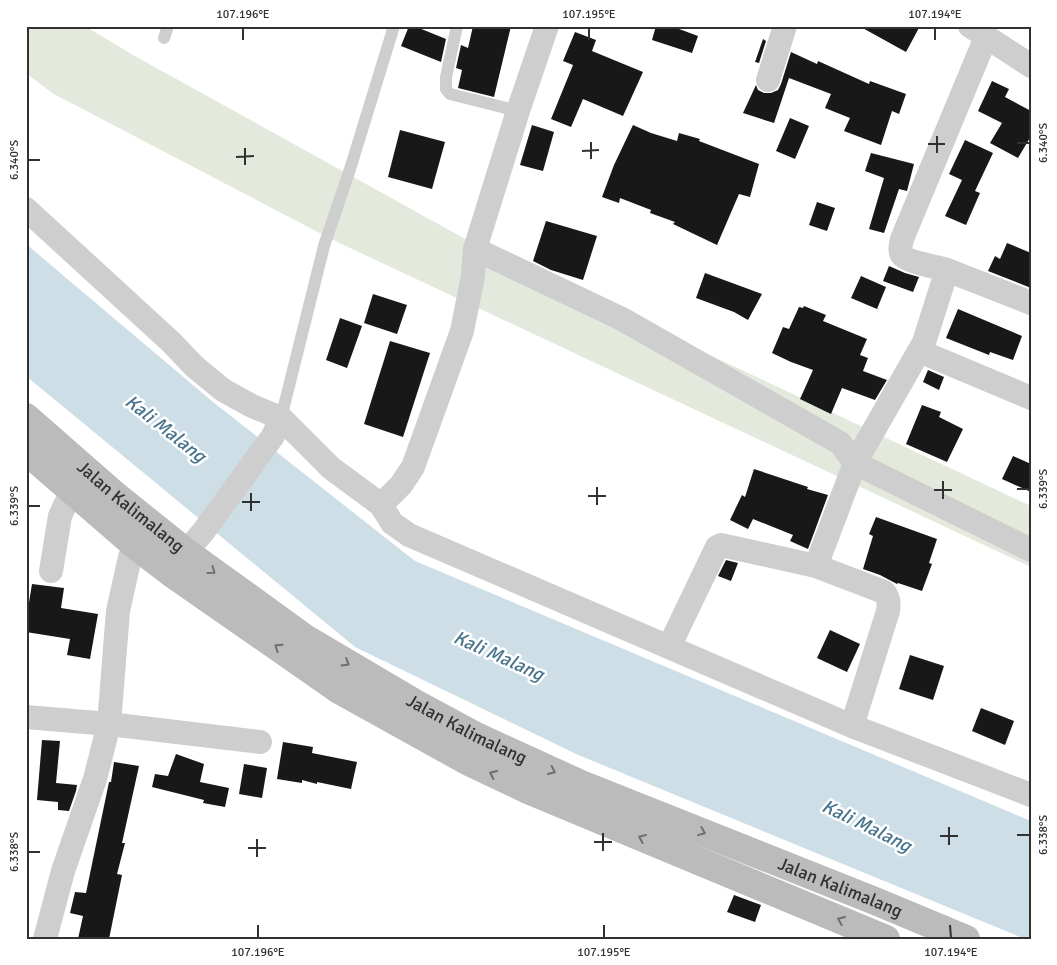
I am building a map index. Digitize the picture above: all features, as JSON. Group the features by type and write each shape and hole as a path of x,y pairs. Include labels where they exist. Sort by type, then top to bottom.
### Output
{"main road":[{"name":"Jalan Kalimalang","path":"26,417 150,524 194,542 305,638 415,703 476,736 581,784 966,939"},
{"name":"Jalan Kalimalang","path":"26,451 72,492 171,574 339,690 467,761 528,790 871,936"}],"street":[{"path":"381,505 401,485 412,467 457,347 473,276 475,249 546,26"},
{"path":"768,80 785,26"},
{"path":"1031,66 978,31 900,248 904,257 911,260 947,270 1031,303"},
{"path":"26,209 222,390 252,406 381,505 392,523 409,535 852,726 1031,795"},
{"path":"475,249 622,319 840,444 855,463 1031,550"},
{"path":"816,566 855,463 924,342 947,270"},
{"path":"919,351 1031,398"},
{"path":"194,542 277,427"},
{"path":"51,571 60,516 82,466"},
{"path":"45,939 63,871 95,779 109,724 118,611 130,556 150,524"},
{"path":"669,647 717,547 724,545 816,566 884,592 888,597 888,611 852,726"},
{"path":"26,717 109,724 260,742"},
{"path":"871,936 875,901"}],"lane":[{"path":"277,427 324,246 394,26"},
{"path":"457,26 446,77 446,88 450,94 518,111"}],"shaded area":[{"path":"26,26 85,26 133,55 478,246 1031,506 1031,567 333,240 52,93 26,73"}],"water":[{"name":"Kali Malang","path":"26,244 213,402 415,561 1031,821 1031,939 1025,939 576,754 355,647 26,376"}],"building":[{"path":"409,26 414,26 446,39 441,62 401,46"},
{"path":"473,26 511,26 494,97 458,88 462,70 456,68 461,45 468,48"},
{"path":"656,26 671,26 698,36 692,53 652,40"},
{"path":"859,26 920,26 906,52"},
{"path":"575,32 596,40 592,51 643,72 623,116 583,99 571,127 551,119 573,65 563,61"},
{"path":"763,39 766,41 759,63 755,62"},
{"path":"791,52 817,64 818,61 869,84 870,81 906,94 899,114 892,111 881,145 844,131 850,118 825,108 831,94 789,78 774,123 743,113 756,85 758,90 764,93 778,90"},
{"path":"992,81 1009,89 1005,97 1031,111 1031,136 1018,158 990,143 1002,123 978,111"},
{"path":"790,118 809,126 795,159 776,151"},
{"path":"532,125 554,132 543,171 520,165"},
{"path":"633,125 677,141 679,133 700,139 699,141 759,164 750,197 739,194 717,245 673,224 675,222 650,213 651,210 620,198 619,203 602,197 614,165"},
{"path":"400,130 445,142 432,189 388,177"},
{"path":"965,140 993,153 975,191 980,193 966,225 945,216 962,180 949,174"},
{"path":"871,153 914,164 907,191 899,189 884,233 869,229 884,178 865,171"},
{"path":"817,202 835,208 827,231 809,225"},
{"path":"546,221 597,236 583,280 551,270 533,261"},
{"path":"1007,243 1031,253 1031,288 988,271 995,256 1000,259"},
{"path":"889,266 919,277 913,292 883,281"},
{"path":"705,273 762,294 748,320 734,312 696,298"},
{"path":"861,276 886,287 877,309 851,298"},
{"path":"373,294 407,305 397,334 364,323"},
{"path":"804,306 826,315 823,321 867,339 860,355 868,358 863,371 887,380 875,400 842,388 831,414 800,399 813,370 772,353 783,327 789,329 799,307 803,308"},
{"path":"958,309 1022,336 1013,360 990,352 989,355 946,338"},
{"path":"340,318 362,326 347,368 326,360"},
{"path":"390,341 430,353 403,437 364,424"},
{"path":"928,370 944,377 939,390 923,382"},
{"path":"922,405 941,412 939,417 963,429 947,462 906,444"},
{"path":"1013,456 1031,464 1031,492 1002,479"},
{"path":"754,469 828,495 808,549 790,541 793,535 753,519 748,529 730,520 742,495 745,497"},
{"path":"876,517 937,539 929,563 932,564 922,591 897,584 863,569 873,536 869,534"},
{"path":"726,560 738,563 731,581 718,576"},
{"path":"32,584 64,588 61,608 98,614 90,659 67,655 70,639 26,632"},
{"path":"830,630 860,644 847,672 817,658"},
{"path":"910,655 944,666 933,700 899,689"},
{"path":"981,708 1014,721 1005,745 972,731"},
{"path":"42,740 60,741 56,783 77,785 69,811 58,810 58,802 37,800"},
{"path":"283,742 313,747 312,753 357,762 351,789 317,782 317,784 302,780 302,783 277,779"},
{"path":"176,754 204,764 200,782 229,788 225,807 203,803 204,800 152,787 155,774 168,776"},
{"path":"114,762 139,766 122,843 125,843 117,874 122,875 109,939 78,939 83,916 70,913 75,892 86,893"},
{"path":"244,764 267,768 262,798 239,794"},
{"path":"734,895 761,905 755,922 727,912"}]}
